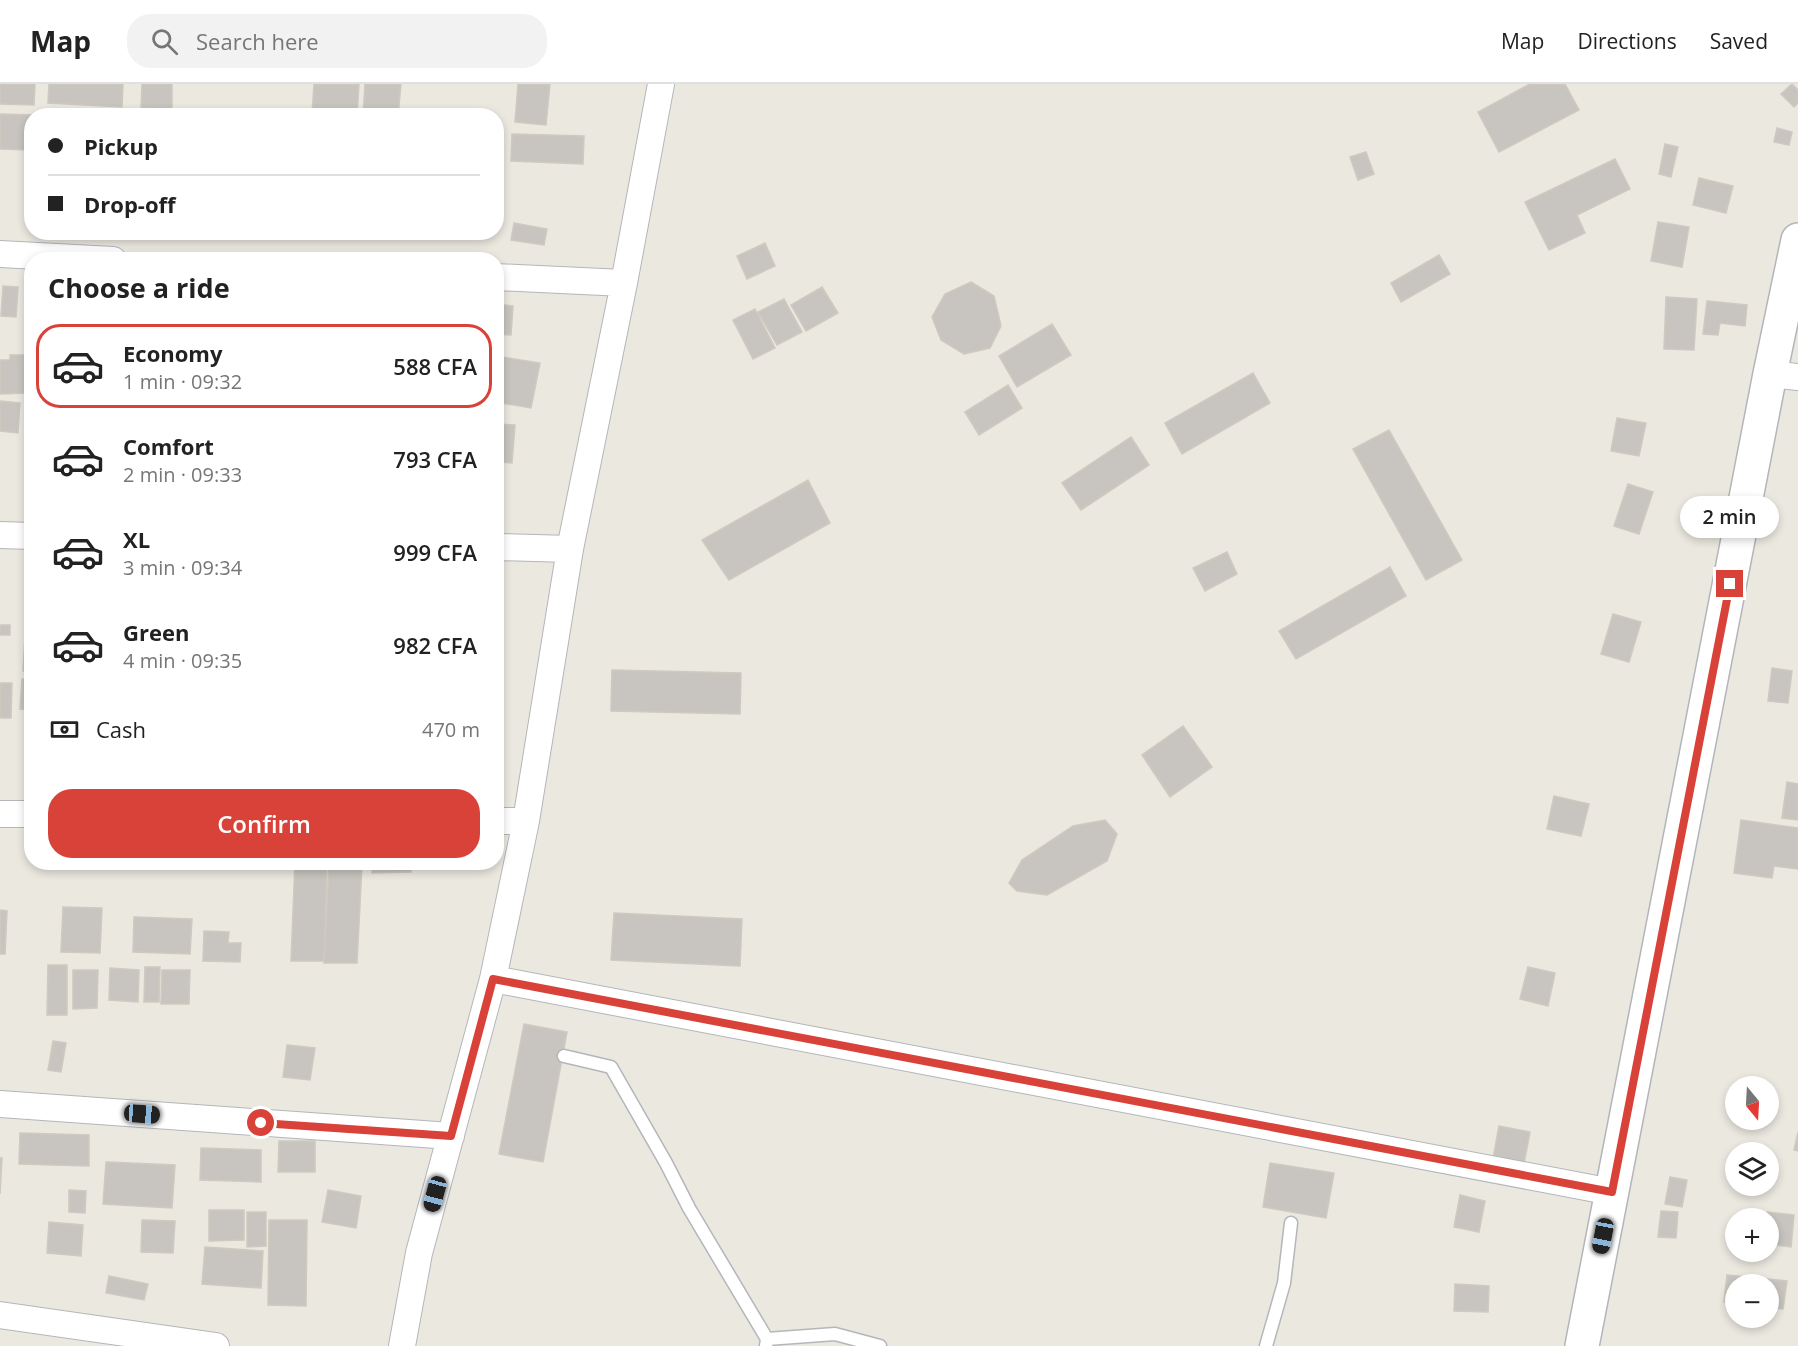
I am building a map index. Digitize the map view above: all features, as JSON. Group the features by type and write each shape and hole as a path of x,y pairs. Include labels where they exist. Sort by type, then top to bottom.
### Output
{"main road":[{"path":"1582,1346 1612,1192 1784,375 1798,240"}],"street":[{"path":"402,1346 419,1253 493,979 526,821 570,549 624,283 661,84"},
{"path":"0,254 24,255"},
{"path":"504,277 624,283"},
{"path":"0,535 24,536"},
{"path":"504,548 570,549"},
{"path":"0,814 24,814"},
{"path":"504,821 526,821"},
{"path":"493,979 1612,1192"},
{"path":"0,1104 451,1136"},
{"path":"0,1315 216,1346"}],"lane":[{"path":"564,1056 612,1067 766,1342 835,1335 880,1346"},
{"path":"1266,1346 1284,1283 1291,1223"}],"building":[{"path":"0,84 35,84 34,105 0,104"},
{"path":"49,84 123,84 122,107 48,103"},
{"path":"142,84 172,84 172,108 141,108"},
{"path":"314,84 359,84 358,108 312,108"},
{"path":"365,84 401,84 399,108 364,108"},
{"path":"518,84 550,84 546,125 515,122"},
{"path":"1530,84 1565,84 1579,110 1499,152 1478,112"},
{"path":"1792,84 1798,90 1798,103 1794,107 1781,94"},
{"path":"0,114 24,115 24,150 0,149"},
{"path":"1777,128 1792,132 1789,145 1774,142"},
{"path":"512,134 584,136 583,164 511,161"},
{"path":"1665,144 1678,147 1671,177 1659,174"},
{"path":"1366,152 1374,174 1358,180 1350,157"},
{"path":"1615,159 1630,189 1577,215 1585,233 1549,250 1525,202"},
{"path":"1699,178 1733,186 1726,213 1693,205"},
{"path":"1658,222 1689,227 1682,267 1651,261"},
{"path":"514,223 547,229 544,245 511,240"},
{"path":"765,243 775,266 747,279 737,256"},
{"path":"1439,255 1450,274 1401,302 1391,283"},
{"path":"971,282 994,296 1001,326 990,348 964,354 941,340 932,317 945,294"},
{"path":"3,286 18,287 16,317 1,316"},
{"path":"822,287 838,313 806,331 791,305"},
{"path":"1666,297 1697,299 1694,350 1664,349"},
{"path":"784,299 802,332 777,345 758,312"},
{"path":"1707,301 1747,305 1745,326 1720,323 1718,335 1703,334"},
{"path":"504,305 513,306 511,335 504,335"},
{"path":"755,309 775,348 753,359 733,320"},
{"path":"1052,324 1071,355 1017,387 999,356"},
{"path":"10,355 24,355 24,393 0,394 0,360 10,360"},
{"path":"504,357 540,363 531,408 504,403"},
{"path":"1253,373 1270,403 1182,454 1165,423"},
{"path":"1008,385 1022,408 979,435 965,412"},
{"path":"0,401 20,403 18,433 0,431"},
{"path":"1617,418 1646,423 1639,456 1611,451"},
{"path":"504,424 515,425 512,463 504,462"},
{"path":"1389,430 1462,560 1426,580 1353,449"},
{"path":"1131,437 1149,465 1081,510 1062,483"},
{"path":"808,480 830,523 729,580 702,540"},
{"path":"1628,484 1653,492 1639,534 1614,526"},
{"path":"1227,552 1237,574 1205,591 1193,568"},
{"path":"1390,567 1406,596 1296,659 1279,631"},
{"path":"1613,614 1641,622 1629,662 1601,654"},
{"path":"0,625 10,625 10,635 0,635"},
{"path":"1772,668 1792,671 1788,703 1768,701"},
{"path":"612,670 741,673 740,714 611,711"},
{"path":"22,679 24,679 24,709 20,709"},
{"path":"0,683 12,683 11,718 0,718"},
{"path":"1183,726 1212,767 1170,797 1142,755"},
{"path":"1787,782 1798,784 1798,820 1782,818"},
{"path":"1554,796 1589,804 1581,836 1547,829"},
{"path":"1105,820 1117,834 1107,861 1047,895 1017,891 1009,883 1022,860 1073,826"},
{"path":"1741,820 1798,828 1798,869 1774,866 1772,878 1734,873"},
{"path":"295,870 327,870 324,961 291,961"},
{"path":"329,870 362,870 357,963 324,963"},
{"path":"372,870 411,870 411,872 372,873"},
{"path":"63,907 102,908 100,953 61,952"},
{"path":"0,910 7,911 5,954 0,954"},
{"path":"614,913 742,919 740,966 611,960"},
{"path":"134,917 192,919 190,954 133,952"},
{"path":"204,931 229,932 228,943 241,943 240,962 203,961"},
{"path":"48,965 67,965 67,1015 47,1015"},
{"path":"145,967 160,967 159,1002 144,1002"},
{"path":"1528,967 1555,973 1548,1006 1520,999"},
{"path":"110,968 139,970 138,1002 109,1000"},
{"path":"73,970 98,970 97,1008 73,1009"},
{"path":"162,970 190,970 189,1004 161,1004"},
{"path":"524,1024 567,1032 543,1162 499,1154"},
{"path":"53,1041 66,1043 61,1072 48,1070"},
{"path":"287,1045 315,1048 310,1080 283,1077"},
{"path":"1499,1126 1530,1132 1523,1169 1492,1164"},
{"path":"1798,1132 1798,1151 1794,1150"},
{"path":"20,1133 89,1135 89,1166 19,1164"},
{"path":"279,1141 315,1141 315,1172 278,1172"},
{"path":"201,1148 261,1150 261,1182 200,1180"},
{"path":"0,1158 2,1158 0,1194"},
{"path":"106,1162 175,1165 172,1208 103,1204"},
{"path":"1270,1163 1334,1173 1326,1218 1263,1207"},
{"path":"1670,1177 1687,1180 1682,1207 1665,1204"},
{"path":"69,1190 86,1191 85,1213 69,1212"},
{"path":"328,1190 361,1196 356,1228 322,1222"},
{"path":"1460,1195 1485,1201 1479,1232 1454,1227"},
{"path":"209,1210 244,1210 244,1240 209,1241"},
{"path":"1661,1211 1678,1212 1676,1238 1658,1237"},
{"path":"247,1212 266,1212 266,1246 247,1247"},
{"path":"1779,1213 1794,1215 1791,1247 1779,1245"},
{"path":"142,1220 175,1221 173,1253 141,1252"},
{"path":"269,1220 307,1220 306,1306 268,1305"},
{"path":"49,1222 83,1225 81,1256 47,1253"},
{"path":"205,1247 263,1251 261,1288 202,1284"},
{"path":"109,1276 148,1284 144,1300 106,1293"},
{"path":"1779,1280 1787,1281 1783,1309 1779,1308"},
{"path":"1455,1284 1489,1286 1488,1312 1454,1311"}],"route":[{"path":"261,1123 451,1136 493,979 1612,1192 1730,584"}]}
